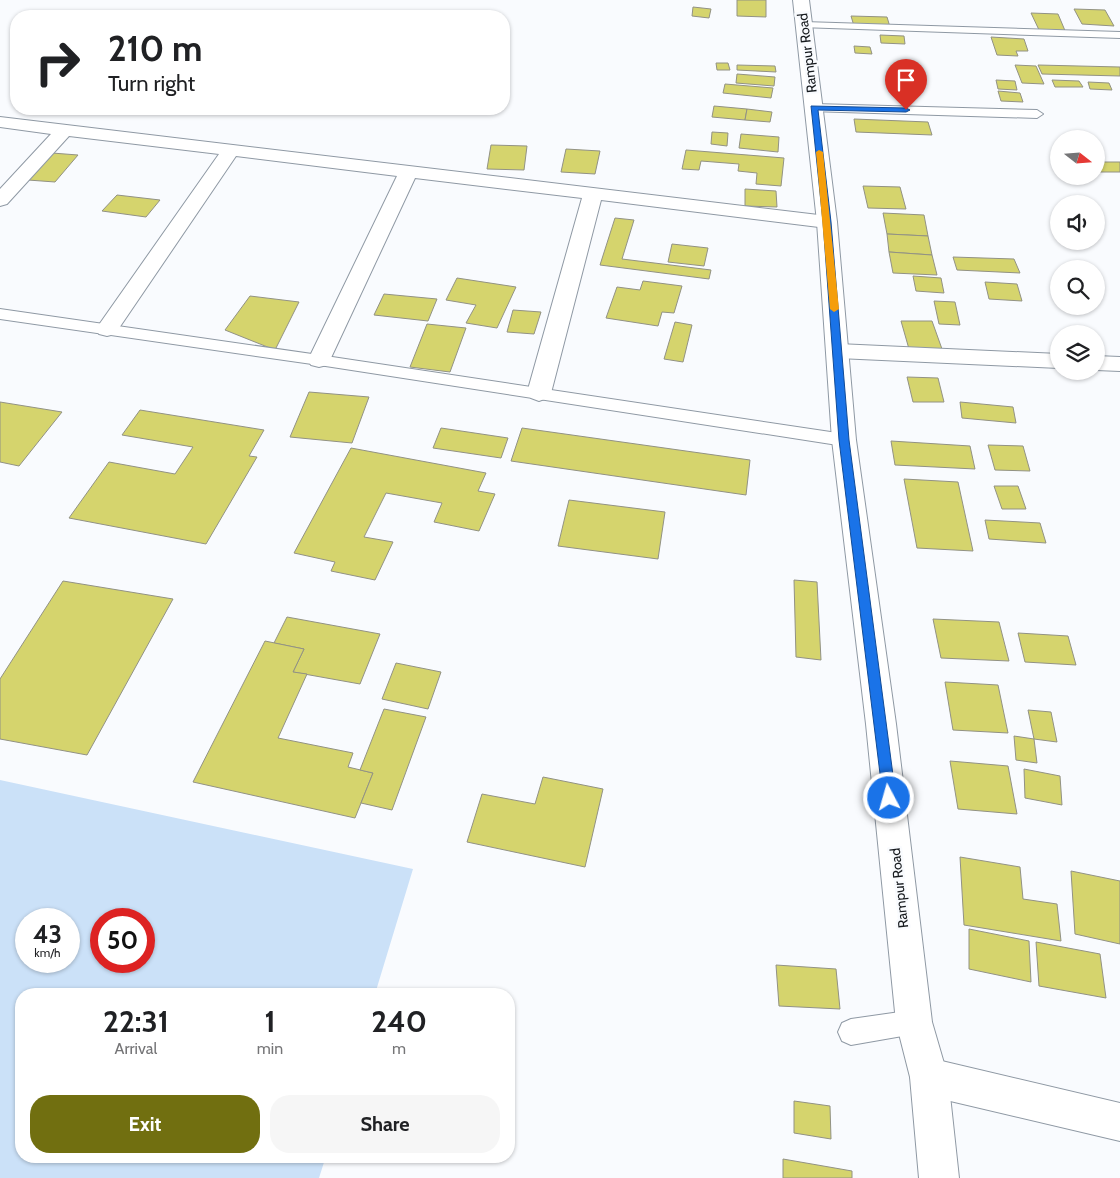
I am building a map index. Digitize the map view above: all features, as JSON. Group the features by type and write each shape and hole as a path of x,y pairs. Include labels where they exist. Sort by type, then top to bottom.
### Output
{"street":[{"name":"Rampur Road","path":"802,13 827,222 844,440 881,724 914,1022 929,1076 939,1178"},
{"path":"0,122 827,222"},
{"path":"0,200 64,130"},
{"path":"107,330 232,149"},
{"path":"319,360 409,171"},
{"path":"539,393 593,193"},
{"path":"838,351 1050,361"},
{"path":"1105,363 1120,364"},
{"path":"929,1076 1120,1122"}],"lane":[{"path":"802,13 1120,35"},
{"path":"814,108 1037,114"},
{"path":"0,314 319,360 844,440"},
{"path":"851,1032 914,1022"}],"shaded area":[{"path":"0,780 413,869 377,988 15,988 15,1163 324,1163 319,1178 0,1178"}],"building":[{"path":"737,0 766,0 766,17 737,16"},
{"path":"693,7 711,9 709,18 692,16"},
{"path":"1074,9 1105,10 1114,26 1082,24"},
{"path":"1031,13 1058,14 1066,33 1040,32"},
{"path":"851,16 887,17 890,27 854,26"},
{"path":"880,35 904,36 905,44 881,43"},
{"path":"991,37 1024,39 1028,51 1016,51 1018,56 997,55"},
{"path":"854,46 870,47 872,54 855,53"},
{"path":"716,63 728,63 730,70 717,70"},
{"path":"737,65 775,66 776,72 737,70"},
{"path":"1015,65 1036,66 1044,84 1022,83"},
{"path":"1038,65 1120,67 1120,76 1042,74"},
{"path":"737,74 775,77 774,86 736,83"},
{"path":"996,80 1015,81 1017,90 998,89"},
{"path":"1052,80 1079,81 1083,87 1055,87"},
{"path":"1088,82 1109,83 1112,90 1090,89"},
{"path":"725,84 773,88 771,98 723,93"},
{"path":"998,91 1020,93 1023,102 1001,101"},
{"path":"714,106 747,109 745,120 712,117"},
{"path":"747,109 772,112 770,122 745,120"},
{"path":"854,119 928,122 932,135 856,132"},
{"path":"712,132 728,133 727,146 711,144"},
{"path":"741,134 779,137 778,152 739,148"},
{"path":"491,145 527,146 524,170 487,169"},
{"path":"566,149 600,151 595,174 561,172"},
{"path":"686,150 784,158 781,186 756,184 757,173 738,171 739,164 701,161 699,170 682,169"},
{"path":"52,153 78,155 55,182 28,180"},
{"path":"1105,162 1120,162 1120,172 1105,172"},
{"path":"863,186 900,187 906,209 868,208"},
{"path":"745,189 776,191 777,207 745,206"},
{"path":"117,195 160,200 146,217 102,211"},
{"path":"883,213 924,215 928,236 887,234"},
{"path":"615,218 634,220 622,259 711,270 709,279 600,265"},
{"path":"887,234 928,236 932,255 889,252"},
{"path":"672,244 708,248 704,266 668,262"},
{"path":"889,252 932,255 937,275 893,273"},
{"path":"953,257 1014,259 1020,273 957,270"},
{"path":"913,276 941,278 944,293 916,291"},
{"path":"457,278 516,287 497,328 466,323 476,305 446,300"},
{"path":"643,281 682,286 674,313 662,312 658,326 606,318 617,287 640,290"},
{"path":"985,282 1017,284 1022,301 989,299"},
{"path":"384,294 437,299 428,321 374,315"},
{"path":"250,296 299,302 275,350 225,330"},
{"path":"934,301 955,302 960,325 939,324"},
{"path":"513,310 541,312 534,334 507,332"},
{"path":"901,321 932,321 942,349 909,349"},
{"path":"675,322 692,325 683,362 664,359"},
{"path":"427,324 466,328 450,372 410,367"},
{"path":"907,377 938,378 944,402 913,402"},
{"path":"309,392 369,397 352,443 290,437"},
{"path":"0,402 62,412 19,466 0,462"},
{"path":"960,402 1013,407 1016,423 962,418"},
{"path":"140,410 264,430 249,456 257,457 206,544 69,518 109,462 175,474 193,447 122,435"},
{"path":"441,428 508,438 501,458 433,448"},
{"path":"522,428 750,460 746,495 511,461"},
{"path":"891,441 970,446 975,469 895,465"},
{"path":"988,445 1023,446 1030,471 995,470"},
{"path":"351,448 486,473 478,491 495,494 479,531 434,522 442,503 386,493 364,537 393,542 375,580 331,571 335,562 294,553"},
{"path":"904,479 958,482 973,551 917,548"},
{"path":"994,486 1018,486 1026,509 1002,509"},
{"path":"569,500 665,512 658,559 558,546"},
{"path":"985,520 1040,523 1046,543 989,539"},
{"path":"794,580 817,582 821,660 796,657"},
{"path":"63,581 173,599 87,755 0,739 0,679"},
{"path":"287,617 380,634 360,684 293,672 304,649 274,643"},
{"path":"933,619 999,622 1009,661 941,658"},
{"path":"1018,633 1068,636 1076,665 1025,662"},
{"path":"265,641 304,649 293,672 307,674 278,738 353,753 348,767 373,773 355,818 193,782"},
{"path":"396,663 441,672 428,709 382,699"},
{"path":"945,682 998,685 1008,733 953,730"},
{"path":"384,709 426,717 392,810 361,803 373,773 360,770"},
{"path":"1028,710 1051,712 1057,742 1034,739"},
{"path":"1014,736 1034,739 1037,763 1016,760"},
{"path":"950,761 1008,766 1017,814 958,809"},
{"path":"1024,769 1060,776 1062,805 1025,798"},
{"path":"543,777 603,789 585,867 467,842 482,794 535,804"},
{"path":"960,857 1020,867 1023,899 1057,904 1061,941 964,925"},
{"path":"1071,871 1120,881 1120,944 1075,934"},
{"path":"969,929 1029,941 1031,982 969,969"},
{"path":"1036,942 1100,954 1106,998 1039,986"},
{"path":"776,965 836,969 840,1009 779,1006"},
{"path":"794,1101 830,1106 831,1139 794,1133"},
{"path":"783,1159 852,1171 852,1178 783,1178"}],"slow traffic":[{"path":"819,152 826,208 834,309"}],"route":[{"path":"889,798 844,440 827,222 814,108 906,110"}]}
